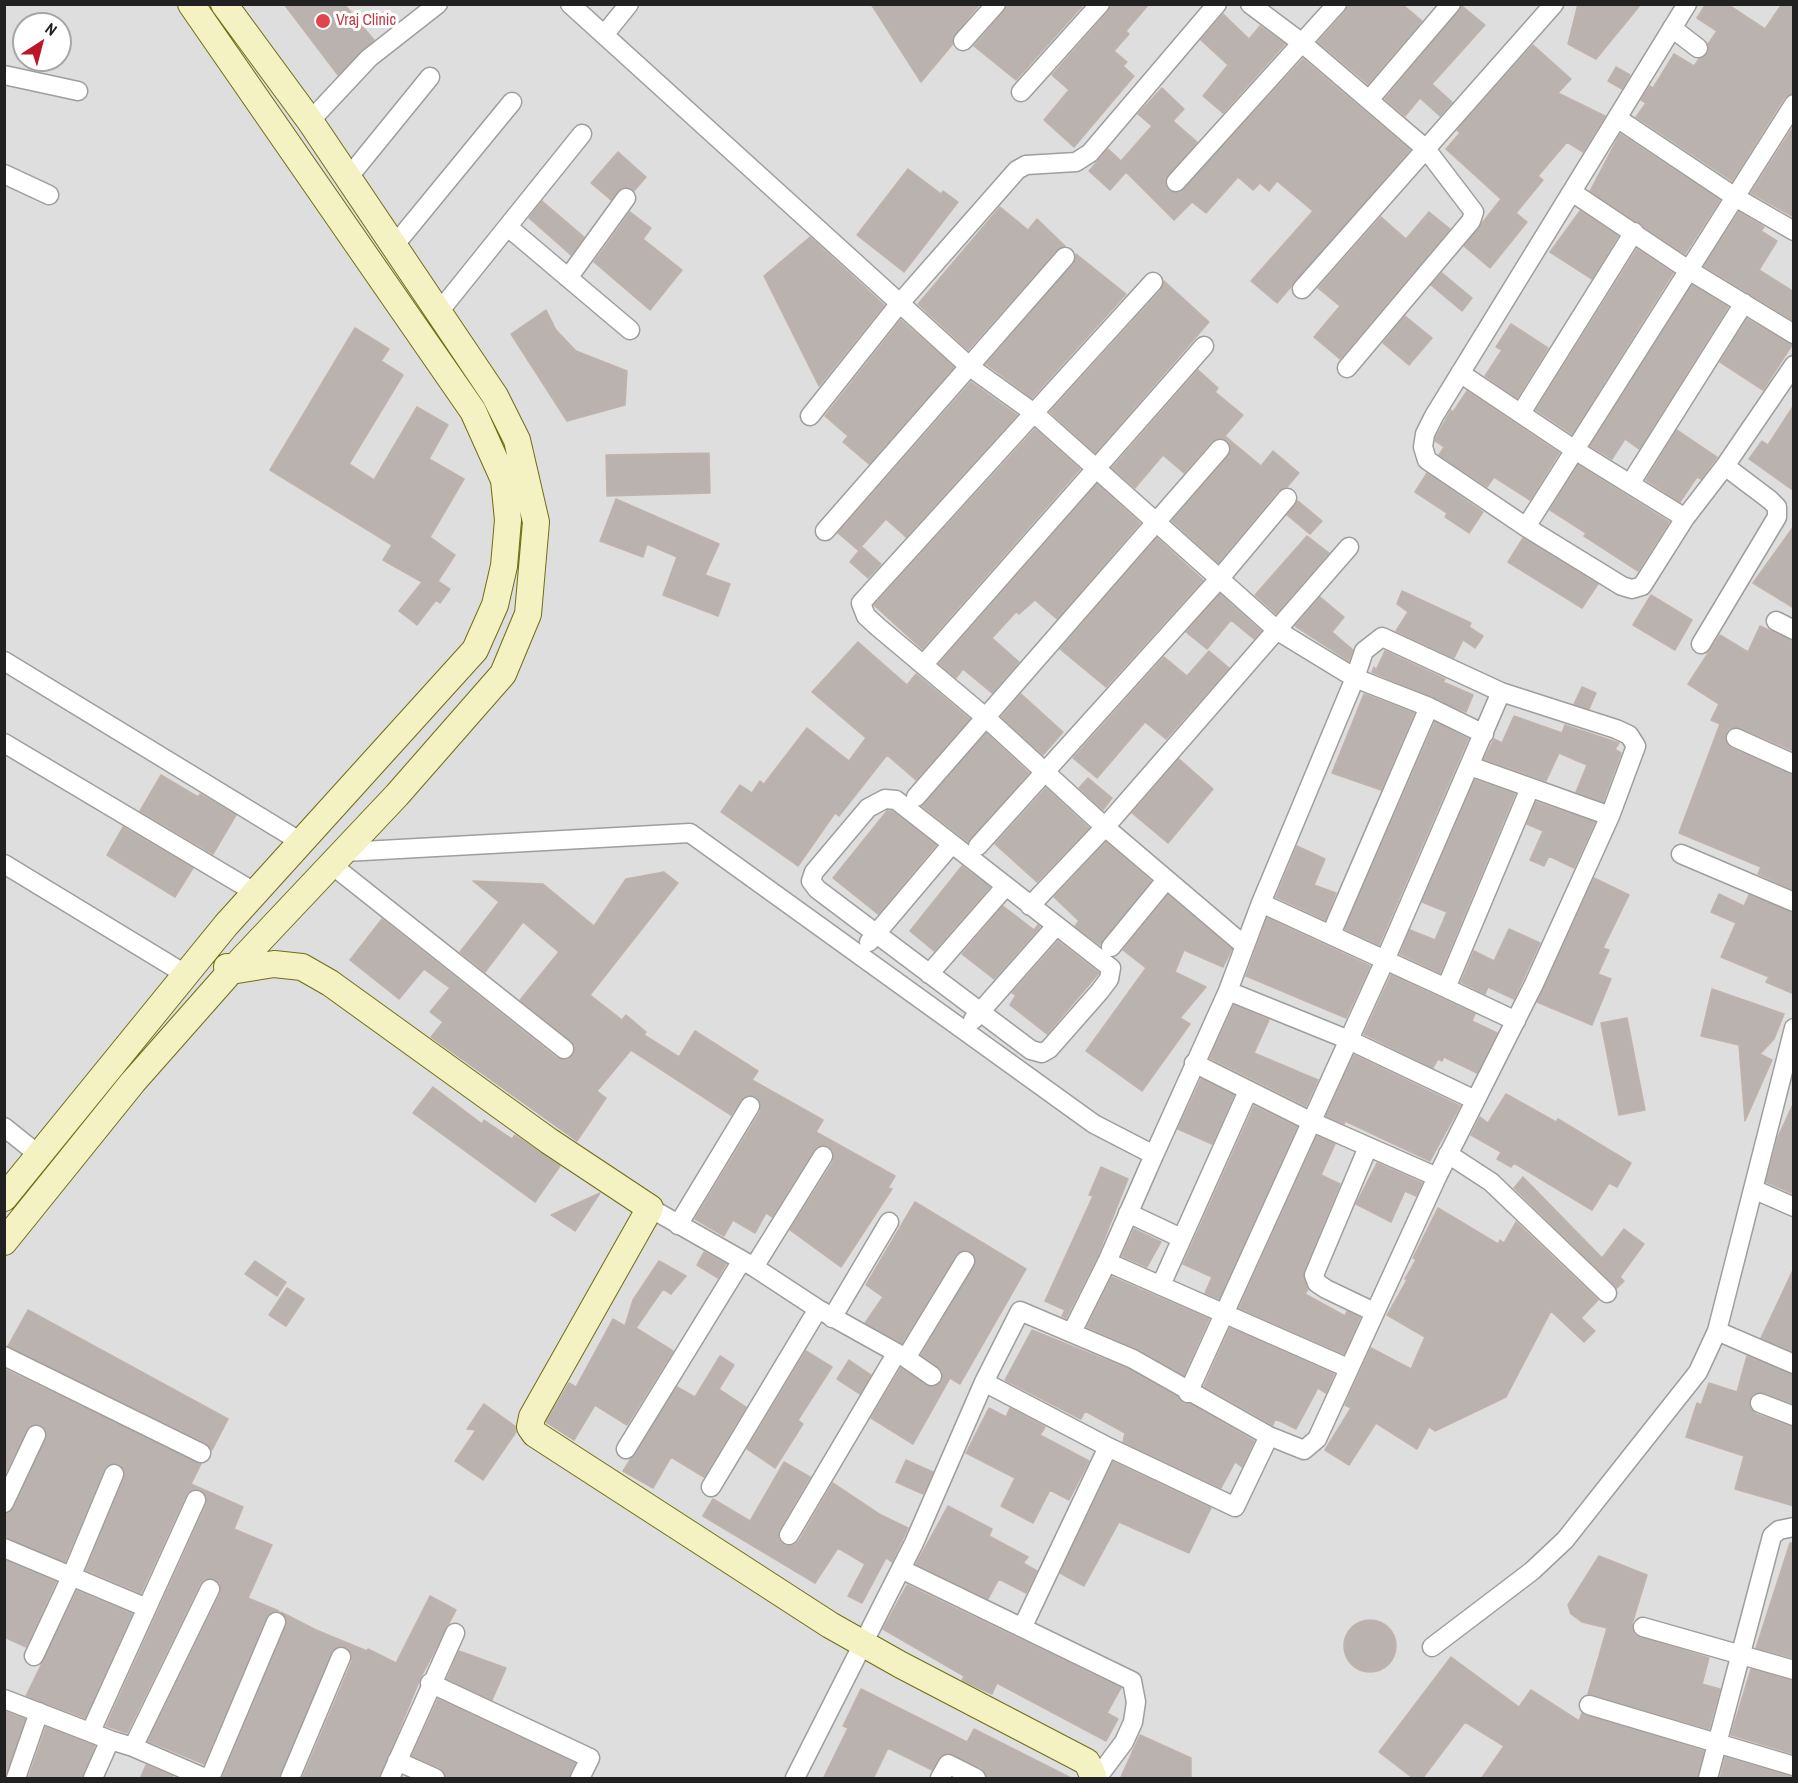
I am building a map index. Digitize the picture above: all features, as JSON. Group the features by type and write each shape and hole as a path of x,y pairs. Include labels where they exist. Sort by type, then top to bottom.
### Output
{"main road":[{"path":"4,1198 185,974 365,770 475,650 495,605 504,566 508,520 504,480 473,411 266,109 191,4"},
{"path":"4,1242 132,1082 231,971 397,795 503,674 528,614 534,571 536,522 517,440 495,396 310,121 224,4"},
{"path":"266,109 289,91"},
{"path":"206,950 231,971 274,964 302,967 330,983 549,1142 650,1208 532,1417 530,1427 535,1434 863,1644 1087,1762 1095,1779"}],"street":[{"path":"310,121 369,58 438,4"},
{"path":"570,4 970,367 1034,413 1278,631 1355,678 1429,707 1484,734"},
{"path":"604,35 629,4"},
{"path":"963,41 996,4"},
{"path":"1021,92 1100,4"},
{"path":"810,416 900,303 1017,170 1026,165 1076,162 1090,153 1217,4"},
{"path":"1250,4 1302,43 1426,148 1474,212 1471,221 1347,368"},
{"path":"1176,182 1337,4"},
{"path":"1369,100 1451,4"},
{"path":"1302,289 1554,4"},
{"path":"1687,4 1460,373 1425,434 1423,447 1427,460 1526,527 1622,586 1632,588 1642,586 1685,519 1725,466 1794,365"},
{"path":"1672,28 1698,48"},
{"path":"4,75 78,91"},
{"path":"347,179 430,77"},
{"path":"393,247 512,102"},
{"path":"1526,527 1687,269 1794,104"},
{"path":"1617,118 1735,197 1794,231"},
{"path":"438,314 582,134"},
{"path":"4,174 49,195"},
{"path":"1572,192 1687,269 1794,334"},
{"path":"568,278 626,198"},
{"path":"508,227 630,330"},
{"path":"1521,413 1634,232"},
{"path":"825,531 1065,257"},
{"path":"1152,282 861,603 866,616 878,627 984,716 1105,827 1245,946"},
{"path":"1630,484 1744,303"},
{"path":"924,664 1204,346"},
{"path":"1460,373 1575,450 1685,519"},
{"path":"916,797 984,716 1158,522 1220,449"},
{"path":"1701,644 1777,517 1777,507 1770,500 1725,466"},
{"path":"978,846 1220,578 1287,498"},
{"path":"1030,906 1105,827 1349,547"},
{"path":"1776,621 1794,630"},
{"path":"795,1779 902,1569 984,1382 1020,1311 1132,1359 1188,1393 1269,1436 1304,1450 1317,1439 1437,1177 1516,1021 1610,816 1636,746 1629,735 1501,692 1382,637 1364,651 1355,678 1261,903 1228,991 1107,1262 1072,1332"},
{"path":"4,661 301,842"},
{"path":"1188,1393 1386,958 1501,692"},
{"path":"1331,934 1429,707"},
{"path":"1736,738 1794,764"},
{"path":"4,743 256,893"},
{"path":"1470,766 1610,816"},
{"path":"1446,988 1530,788"},
{"path":"885,799 896,800 1005,887 1111,968 1109,979 1100,991 1049,1049 1041,1053 1031,1050 929,974 817,889 811,881 814,872 868,808 885,799"},
{"path":"338,858 690,832 1094,1124 1154,1155"},
{"path":"858,954 951,845"},
{"path":"1681,854 1794,902"},
{"path":"338,858 564,1049"},
{"path":"4,864 185,974"},
{"path":"1111,947 1166,880"},
{"path":"929,974 1005,887"},
{"path":"1261,903 1386,958 1516,1021"},
{"path":"964,1030 1056,926"},
{"path":"1228,991 1349,1040 1475,1100"},
{"path":"1432,1647 1532,1571 1565,1540 1698,1372 1717,1331 1753,1189 1790,1058 1794,1028"},
{"path":"1194,1063 1310,1121 1437,1177"},
{"path":"1161,1285 1248,1091"},
{"path":"678,1225 750,1106"},
{"path":"4,1127 39,1155"},
{"path":"1368,1147 1314,1275 1317,1283 1326,1289 1374,1312"},
{"path":"1448,1154 1491,1182 1607,1293"},
{"path":"626,1449 748,1264 823,1156"},
{"path":"1753,1189 1794,1208"},
{"path":"650,1208 748,1264 825,1313 932,1376"},
{"path":"1128,1213 1181,1238"},
{"path":"711,1487 825,1313 890,1221"},
{"path":"789,1535 901,1356 965,1262"},
{"path":"1107,1262 1348,1368"},
{"path":"1717,1331 1794,1364"},
{"path":"4,1356 201,1453"},
{"path":"984,1382 1108,1447 1235,1507 1269,1436"},
{"path":"1760,1403 1794,1416"},
{"path":"4,1503 36,1435"},
{"path":"1023,1626 1108,1447"},
{"path":"34,1656 72,1577 114,1474"},
{"path":"91,1731 196,1500"},
{"path":"1708,1779 1772,1536 1779,1530 1794,1527"},
{"path":"4,1548 147,1608"},
{"path":"902,1569 1132,1681 1136,1702 1133,1722 1124,1742 1095,1779"},
{"path":"133,1747 210,1589"},
{"path":"210,1779 276,1622"},
{"path":"1643,1627 1794,1670"},
{"path":"390,1779 430,1683 455,1633"},
{"path":"290,1779 341,1657"},
{"path":"430,1683 590,1758 580,1779"},
{"path":"4,1699 133,1747 177,1773 205,1779"},
{"path":"1588,1705 1794,1766"},
{"path":"16,1779 39,1712"},
{"path":"93,1779 110,1740"},
{"path":"397,1761 435,1779"},
{"path":"940,1779 948,1764 976,1779"}],"shaded area":[{"path":"5,5 1793,5 1793,1778 5,1778"}],"building":[{"path":"284,4 344,4 374,40 338,75"},
{"path":"871,4 980,4 955,34 952,45 921,82"},
{"path":"1007,4 1084,4 1016,80 974,46 1004,11"},
{"path":"1111,4 1149,4 1126,31 1129,34 1114,51 1127,62 1123,66 1134,76 1074,147 1044,120 1069,90 1052,75 1108,12"},
{"path":"1348,4 1402,4 1422,21 1368,84 1318,42 1345,12"},
{"path":"1578,4 1641,4 1596,59 1568,44"},
{"path":"1706,4 1727,4 1765,29 1782,4 1794,4 1794,93 1784,98 1732,181 1636,117 1646,103 1641,100 1650,86 1653,88 1674,54 1694,66 1707,54 1708,44 1717,31 1697,18"},
{"path":"1462,6 1485,25 1432,84 1452,102 1440,116 1420,98 1405,116 1385,99"},
{"path":"1223,14 1249,39 1260,26 1285,44 1223,113 1203,96 1228,65 1201,40"},
{"path":"1533,45 1571,79 1558,93 1605,116 1583,152 1567,142 1538,176 1543,180 1516,213 1527,222 1490,268 1464,246 1501,199 1446,149 1460,133 1457,130"},
{"path":"1303,59 1410,150 1277,303 1251,281 1313,211 1277,181 1269,191 1260,183 1253,190 1238,177 1206,213 1192,202 1174,220 1126,172 1110,190 1089,171 1108,149 1121,161 1152,126 1138,114 1162,88 1184,109 1173,121 1197,142 1165,179 1169,191 1180,192"},
{"path":"1616,67 1630,75 1622,89 1608,81"},
{"path":"1794,126 1794,217 1751,193"},
{"path":"1620,134 1720,200 1685,254 1590,191"},
{"path":"618,152 646,177 634,191 622,188 611,200 591,183"},
{"path":"908,169 941,194 943,191 958,202 904,272 857,235"},
{"path":"542,201 584,237 571,255 529,218"},
{"path":"1000,207 1028,230 1037,219 1065,246 1057,250 968,350 918,304"},
{"path":"1580,211 1618,236 1592,279 1550,252"},
{"path":"630,212 651,228 643,239 682,270 650,310 594,262"},
{"path":"1429,212 1450,229 1340,359 1314,337 1340,306 1318,288 1381,217 1406,239"},
{"path":"1739,212 1764,227 1761,231 1777,241 1759,270 1794,292 1794,321 1704,266"},
{"path":"810,237 884,305 819,386 764,276"},
{"path":"1637,249 1673,273 1572,434 1536,410"},
{"path":"1076,254 1126,294 1032,398 986,364 1073,264"},
{"path":"1442,273 1472,298 1462,311 1431,285"},
{"path":"1164,281 1209,322 1095,453 1050,412 1161,290"},
{"path":"1692,285 1728,307 1639,449 1625,439 1612,459 1590,446"},
{"path":"546,310 556,330 576,351 627,371 625,405 567,421 511,334"},
{"path":"1405,316 1432,338 1409,365 1383,343"},
{"path":"1747,319 1792,345 1763,390 1720,362"},
{"path":"901,320 954,367 869,464 843,442 848,436 825,416"},
{"path":"1511,324 1548,348 1517,398 1485,376 1502,350 1496,347"},
{"path":"355,328 389,349 381,361 403,375 349,464 374,480 417,407 448,425 429,459 464,479 430,537 455,555 438,581 450,589 440,603 436,600 417,625 399,611 422,582 383,560 392,545 270,470"},
{"path":"1198,370 1218,388 1215,392 1243,415 1225,436 1261,466 1273,451 1299,473 1287,487 1278,491 1218,563 1172,521 1228,456 1231,451 1228,441 1222,438 1212,441 1184,473 1163,455 1135,488 1112,468"},
{"path":"971,382 1017,415 906,537 886,519 858,550 838,533"},
{"path":"1467,391 1559,453 1530,500 1494,477 1487,487 1439,455 1444,447 1435,441 1436,437 1451,410 1453,412"},
{"path":"1794,405 1794,491 1749,459 1762,441 1768,445"},
{"path":"1035,429 1080,469 922,649 874,605"},
{"path":"1677,430 1717,457 1701,479 1697,477 1680,502 1646,480"},
{"path":"709,453 710,493 607,496 606,455"},
{"path":"1578,465 1669,522 1638,571 1584,536 1586,533 1550,510"},
{"path":"1427,473 1483,512 1469,533 1445,517 1447,513 1415,492"},
{"path":"1097,484 1140,523 1057,619 1035,600 1019,614 1016,612 992,638 1019,662 992,693 963,669 956,678 939,664"},
{"path":"616,499 719,544 705,575 730,584 718,616 663,595 677,557 647,544 643,557 600,541"},
{"path":"1298,501 1322,521 1310,534 1287,515"},
{"path":"1794,526 1794,608 1753,583"},
{"path":"1307,536 1329,553 1276,614 1255,595"},
{"path":"1157,538 1203,580 1106,687 1060,649"},
{"path":"1523,538 1598,584 1582,608 1508,562"},
{"path":"862,547 881,564 868,578 850,562"},
{"path":"1402,591 1471,623 1469,627 1483,636 1475,648 1463,640 1454,658 1396,631 1408,612 1397,604"},
{"path":"1220,594 1261,631 1254,639 1231,620 1207,649 1186,632"},
{"path":"1651,595 1692,620 1675,650 1633,625"},
{"path":"1320,597 1344,617 1332,632 1353,650 1349,661 1295,626"},
{"path":"1760,626 1794,642 1794,751 1740,728 1729,729 1725,740 1731,748 1794,775 1794,890 1758,874 1761,867 1679,833 1720,724 1711,720 1719,704 1688,684 1720,635 1748,652"},
{"path":"858,642 907,685 916,674 970,719 916,780 887,755 839,816 835,813 798,866 721,812 740,785 752,793 760,781 764,784 807,728 849,761 866,738 812,692"},
{"path":"1209,651 1229,668 1166,739 1145,722 1097,778 1073,758 1164,657 1187,676"},
{"path":"1385,651 1473,695 1466,712 1372,672 1374,667 1376,670"},
{"path":"1582,687 1596,693 1589,709 1574,704"},
{"path":"1021,694 1063,732 1043,755 1001,717"},
{"path":"1364,694 1414,713 1381,790 1332,773"},
{"path":"1514,716 1562,733 1565,725 1619,743 1615,749 1621,753 1603,802 1576,792 1587,765 1559,753 1546,781 1484,759 1494,739 1502,743"},
{"path":"1435,722 1468,739 1379,945 1345,929"},
{"path":"986,733 1029,773 968,842 922,806"},
{"path":"1179,759 1213,789 1168,843 1132,813"},
{"path":"161,775 198,797 200,794 236,815 213,854 140,811"},
{"path":"1088,778 1112,798 1103,810 1079,788"},
{"path":"1475,780 1515,794 1440,973 1400,954 1410,930 1435,940 1447,912 1422,902"},
{"path":"1046,788 1089,828 1037,882 995,844"},
{"path":"1536,802 1595,822 1574,868 1549,856 1544,866 1530,860 1543,831 1527,824"},
{"path":"887,811 892,811 936,845 878,914 833,878"},
{"path":"123,827 193,868 175,897 107,855"},
{"path":"1106,842 1151,881 1100,945 1075,926 1079,921 1054,897"},
{"path":"1297,846 1325,859 1314,885 1336,893 1325,920 1276,897"},
{"path":"962,866 990,887 934,951 910,931"},
{"path":"664,872 678,883 590,995 622,1020 626,1015 646,1032 644,1035 679,1057 695,1031 758,1071 752,1080 823,1120 816,1132 895,1176 888,1188 892,1189 841,1267 790,1230 833,1162 833,1151 828,1146 818,1146 814,1150 772,1217 766,1213 755,1233 733,1220 724,1236 695,1219 760,1112 761,1106 756,1097 744,1096 731,1115 631,1050 597,1091 606,1098 577,1141 431,1037 443,1022 430,1012 450,988 424,969 399,999 350,960 382,919 557,1058 568,1060 575,1051 571,1041 520,1000 559,952 523,922 485,972 460,952 499,902 473,881 543,884 594,926 626,879"},
{"path":"1594,878 1629,895 1603,948 1609,950 1598,974 1611,979 1592,1025 1537,1002"},
{"path":"1719,894 1744,906 1749,895 1794,913 1794,994 1766,982 1769,977 1721,957 1736,923 1711,912"},
{"path":"1168,895 1232,949 1223,967 1184,950 1175,972 1206,987 1180,1018 1190,1024 1142,1091 1086,1051 1146,968 1123,950"},
{"path":"1003,906 1034,930 1038,925 1040,927 994,979 962,954"},
{"path":"1267,918 1370,966 1346,1018 1246,976"},
{"path":"1509,929 1540,943 1514,999 1488,987 1485,994 1461,982 1474,951 1494,961"},
{"path":"1058,941 1099,973 1047,1034 1010,1005 1016,995 1012,993"},
{"path":"1391,975 1475,1014 1472,1021 1497,1033 1477,1073 1444,1057 1442,1061 1438,1059 1433,1068 1364,1034"},
{"path":"1712,989 1784,1014 1774,1039 1760,1054 1772,1060 1745,1121 1739,1045 1701,1036"},
{"path":"1234,1005 1269,1020 1254,1053 1318,1080 1306,1106 1210,1058"},
{"path":"1627,1018 1645,1110 1619,1115 1601,1023"},
{"path":"1354,1055 1460,1106 1430,1161 1345,1121 1344,1124 1326,1116"},
{"path":"1201,1079 1234,1095 1212,1144 1178,1129"},
{"path":"433,1087 482,1124 484,1120 512,1139 515,1135 560,1166 535,1202 413,1113"},
{"path":"1506,1094 1556,1122 1558,1119 1631,1163 1617,1187 1609,1183 1592,1210 1514,1163 1511,1167 1497,1159 1501,1152 1471,1135 1480,1117 1488,1123"},
{"path":"1794,1102 1794,1194 1766,1182 1778,1137"},
{"path":"1254,1106 1297,1127 1219,1299 1205,1293 1212,1277 1183,1264"},
{"path":"1317,1136 1335,1144 1321,1175 1340,1184 1304,1271 1308,1289 1305,1294 1345,1316 1347,1311 1360,1318 1344,1354 1239,1308"},
{"path":"1377,1163 1422,1183 1416,1196 1405,1191 1391,1222 1356,1204"},
{"path":"1101,1167 1128,1179 1097,1257 1066,1318 1062,1316 1065,1310 1045,1301 1093,1196 1089,1195"},
{"path":"1523,1177 1602,1258 1624,1229 1644,1244 1620,1277 1624,1281 1617,1288 1514,1188"},
{"path":"600,1193 575,1231 551,1215"},
{"path":"915,1202 1026,1269 960,1384 950,1378 913,1444 871,1418 901,1368 931,1387 942,1382 942,1371 921,1355 976,1261 970,1251 965,1250 956,1255 902,1343 865,1323 883,1297 866,1285"},
{"path":"1438,1208 1498,1244 1500,1240 1504,1243 1516,1222 1598,1300 1581,1318 1595,1331 1584,1342 1551,1311 1506,1397 1435,1431 1429,1427 1417,1449 1376,1423 1349,1465 1325,1450 1351,1408 1345,1405 1371,1348 1411,1369 1425,1337 1387,1315 1407,1280 1405,1279 1416,1260 1413,1258"},
{"path":"1134,1229 1161,1242 1147,1267 1122,1256"},
{"path":"704,1252 726,1264 718,1278 697,1265"},
{"path":"255,1261 286,1282 277,1296 245,1274"},
{"path":"659,1261 686,1276 671,1294 663,1289 636,1328 673,1351 627,1425 595,1405 574,1440 546,1422 569,1383 576,1387 613,1319 625,1326 633,1300"},
{"path":"1794,1268 1794,1352 1761,1338"},
{"path":"1112,1277 1209,1319 1184,1375 1138,1349 1087,1327"},
{"path":"287,1288 304,1299 286,1326 269,1315"},
{"path":"28,1310 228,1419 212,1450 206,1443 8,1346"},
{"path":"1230,1328 1334,1374 1326,1393 1318,1388 1296,1429 1275,1420 1273,1425 1204,1386"},
{"path":"1032,1330 1128,1369 1178,1397 1183,1403 1190,1404 1254,1441 1242,1467 1235,1462 1221,1488 1123,1442 1125,1433 1085,1411 1081,1419 1005,1380"},
{"path":"806,1351 832,1367 798,1420 803,1424 775,1468 747,1449"},
{"path":"720,1356 734,1365 719,1389 746,1407 704,1477 671,1457 653,1488 623,1471 677,1387 695,1397"},
{"path":"1747,1356 1794,1375 1794,1404 1759,1392 1753,1395 1749,1404 1756,1414 1794,1427 1794,1506 1735,1489 1744,1456 1686,1437 1697,1403 1701,1405 1709,1383 1737,1392"},
{"path":"849,1360 871,1375 860,1394 837,1379"},
{"path":"4,1369 201,1464 191,1484 243,1507 234,1529 272,1545 248,1598 279,1611 270,1613 266,1618 204,1764 148,1741 220,1594 220,1583 214,1579 204,1579 200,1584 127,1733 106,1726 206,1505 205,1494 195,1489 186,1495 141,1593 86,1570 124,1478 123,1468 118,1463 108,1465 104,1470 65,1562 4,1537 4,1514 14,1508 47,1435 40,1425 29,1426 4,1476"},
{"path":"484,1404 515,1426 516,1432 483,1480 455,1461 476,1430 467,1429"},
{"path":"989,1408 1006,1417 1010,1408 1045,1427 1040,1435 1089,1461 1069,1500 1050,1490 1033,1523 1001,1506 1015,1478 966,1453"},
{"path":"906,1460 933,1472 923,1494 896,1482"},
{"path":"784,1462 810,1477 779,1530 779,1540 784,1545 794,1545 799,1541 833,1483 881,1515 908,1528 892,1562 886,1558 862,1603 848,1596 865,1564 838,1548 815,1583 703,1516 713,1499 750,1521"},
{"path":"1113,1462 1211,1508 1189,1553 1119,1522 1084,1586 1060,1573"},
{"path":"948,1506 992,1529 989,1536 1028,1557 1023,1563 1037,1571 1026,1593 999,1579 988,1599 916,1564"},
{"path":"1790,1543 1794,1543 1794,1658 1756,1648"},
{"path":"1599,1556 1647,1575 1632,1624 1635,1635 1709,1658 1702,1684 1720,1689 1709,1729 1588,1694 1607,1628 1582,1622 1571,1614 1568,1605"},
{"path":"4,1560 56,1582 26,1647 4,1637"},
{"path":"907,1585 1121,1688 1107,1713 1118,1719 1106,1741 997,1683 992,1694 962,1680 964,1676 883,1629"},
{"path":"77,1591 132,1614 85,1718 26,1696"},
{"path":"430,1596 456,1610 420,1679 379,1779 302,1779 352,1661 350,1650 340,1646 331,1653 279,1779 222,1778 286,1626 287,1620 281,1612 316,1630 367,1651 368,1649 396,1663"},
{"path":"1370,1620 1380,1622 1388,1628 1394,1636 1396,1646 1394,1656 1388,1664 1380,1670 1370,1672 1360,1670 1352,1664 1346,1656 1344,1646 1346,1636 1352,1628 1360,1622"},
{"path":"459,1651 506,1668 492,1700 447,1679"},
{"path":"1451,1657 1519,1707 1531,1690 1579,1721 1582,1713 1704,1751 1697,1779 1481,1779 1504,1746 1465,1722 1422,1779 1414,1779 1379,1752"},
{"path":"1751,1669 1794,1681 1794,1754 1731,1735"},
{"path":"861,1689 967,1742 974,1729 1073,1779 987,1779 982,1768 948,1753 939,1758 932,1770 888,1748 873,1779 823,1779 848,1728 843,1726"},
{"path":"438,1699 575,1763 569,1779 446,1779 440,1768 412,1756"},
{"path":"4,1711 25,1719 5,1779 4,1779"},
{"path":"46,1727 95,1746 82,1779 28,1779"},
{"path":"1140,1735 1191,1758 1191,1779 1120,1779"},
{"path":"1725,1757 1794,1777 1794,1779 1720,1779"},
{"path":"146,1765 173,1776 172,1779 140,1779"}],"place":[{"name":"Vraj Clinic","path":"323,21"}]}
